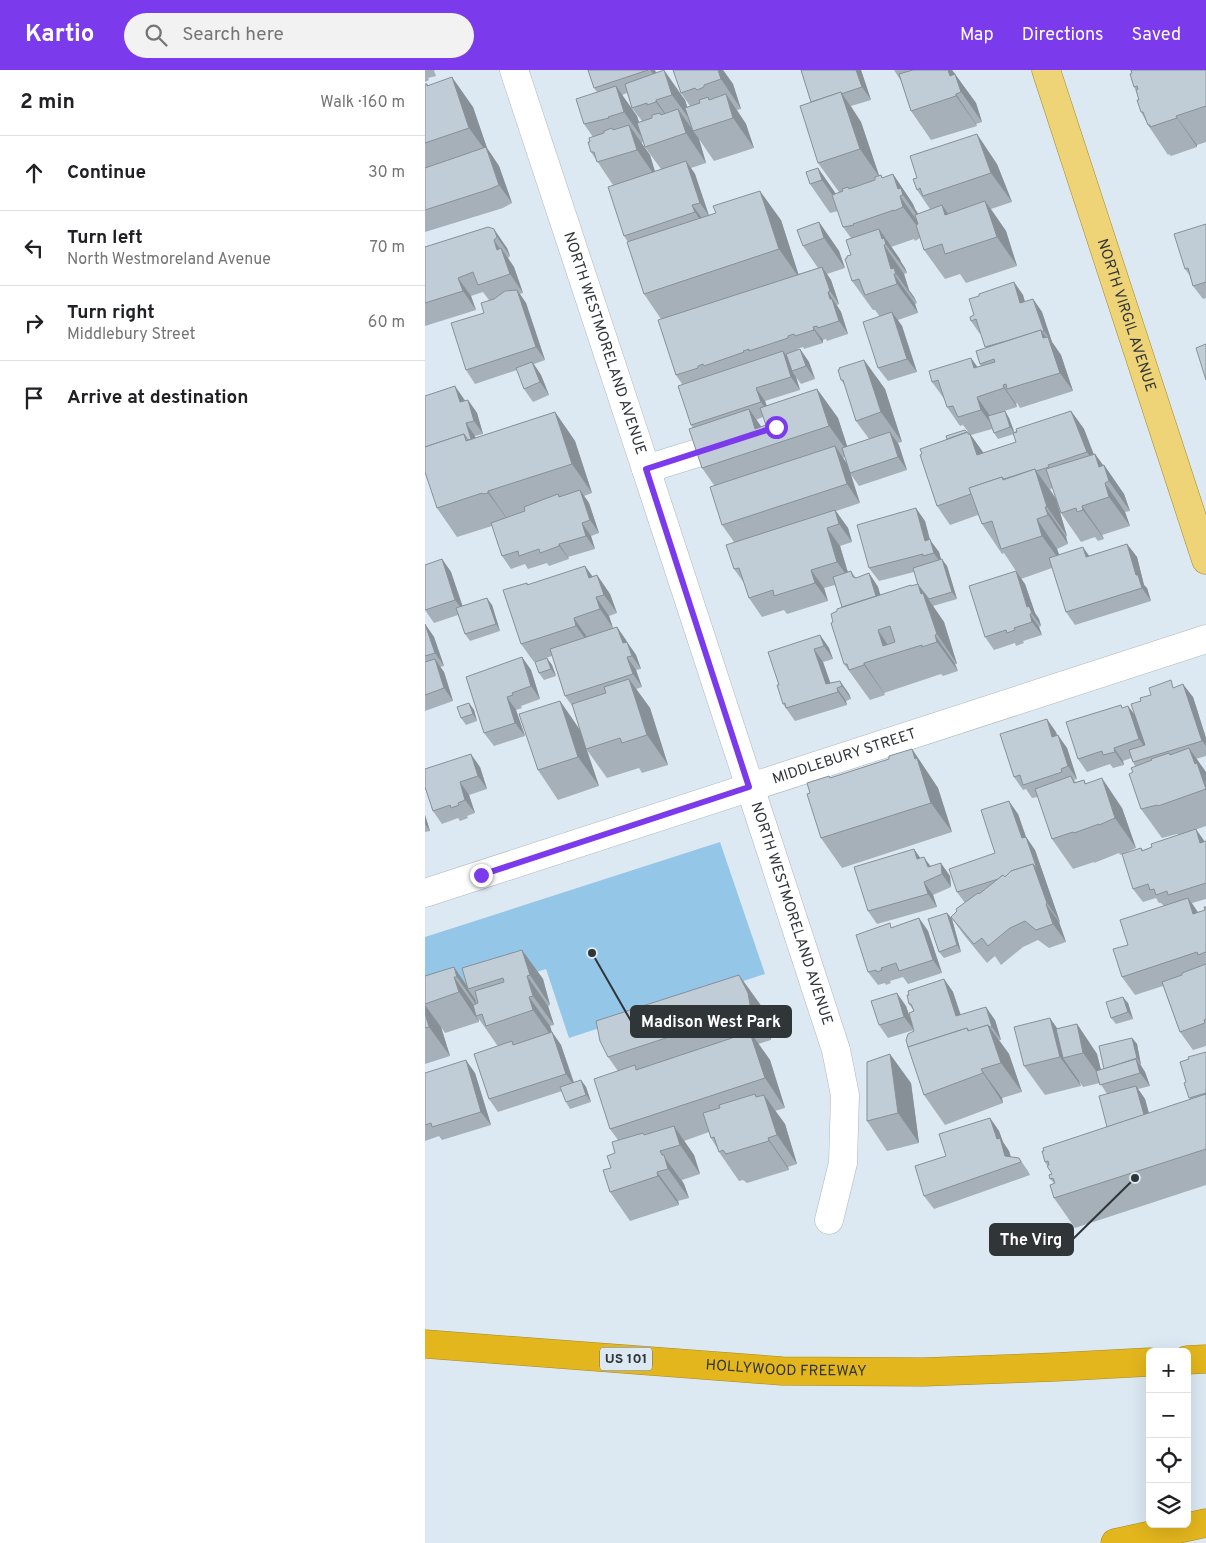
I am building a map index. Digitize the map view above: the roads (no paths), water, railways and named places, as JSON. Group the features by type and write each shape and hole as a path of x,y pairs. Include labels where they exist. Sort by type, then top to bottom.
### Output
{"highway":[{"name":"HOLLYWOOD FREEWAY","path":"432,1343 782,1371 923,1372 1146,1362"},
{"path":"1191,1360 1206,1359"},
{"path":"1115,1543 1206,1523"}],"main road":[{"name":"NORTH VIRGIL AVENUE","path":"1046,70 1206,560"}],"street":[{"name":"NORTH WESTMORELAND AVENUE","path":"514,70 836,1050 845,1095 843,1163 829,1220"},
{"path":"646,469 756,434"},
{"name":"MIDDLEBURY STREET","path":"425,893 1206,639"}],"place":[{"name":"Madison West Park","path":"592,953"},
{"name":"The Virg","path":"1135,1178"}]}
